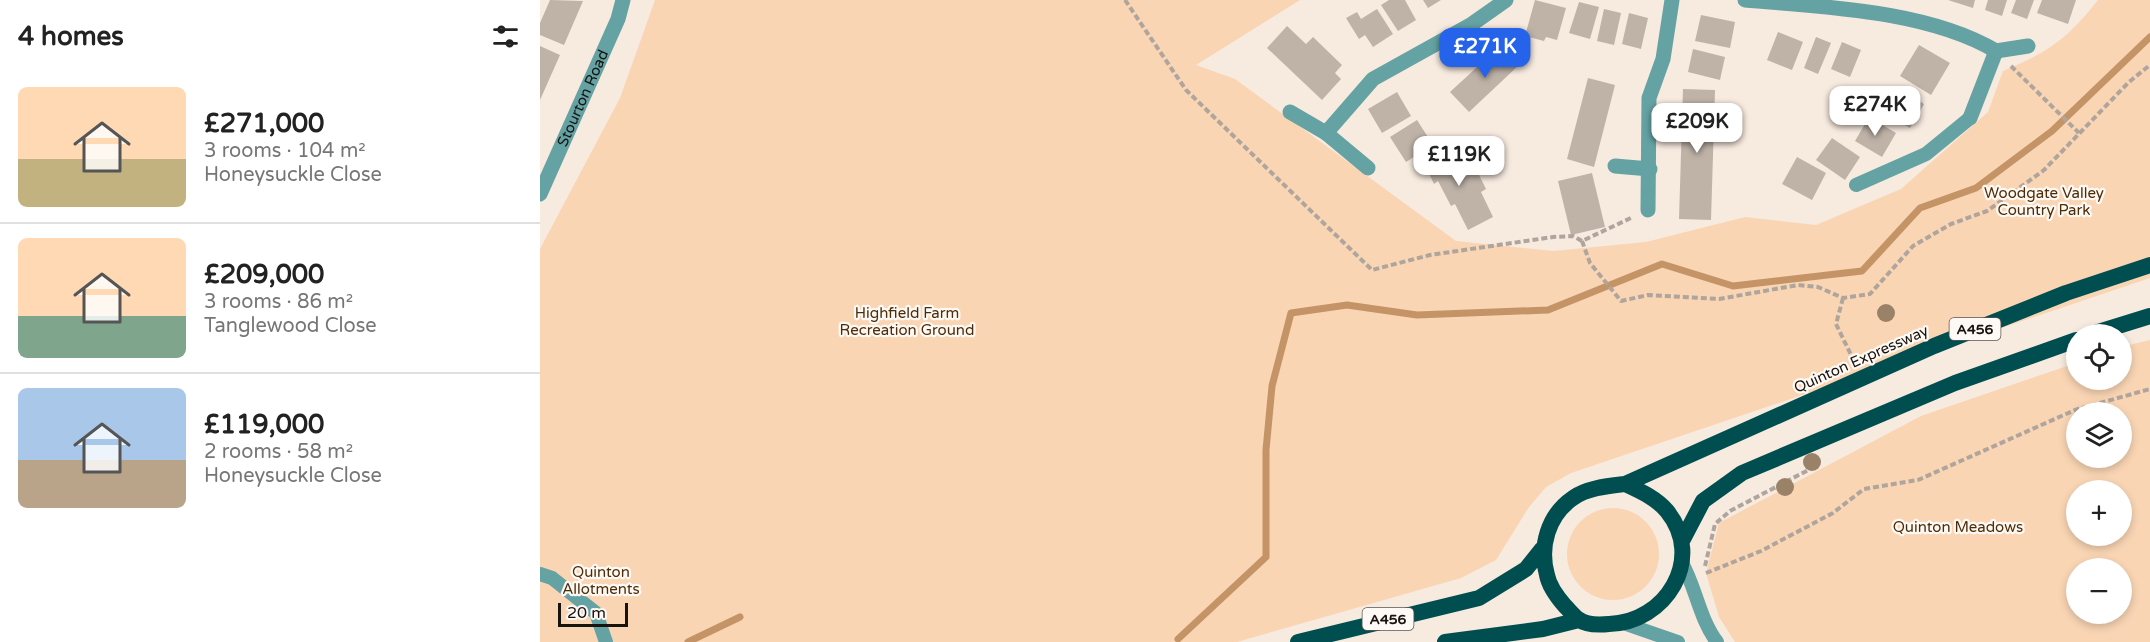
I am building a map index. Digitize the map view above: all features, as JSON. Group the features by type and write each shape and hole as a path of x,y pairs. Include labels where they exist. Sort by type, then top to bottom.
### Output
{"highway":[{"name":"Quinton Expressway","path":"1625,484 1934,346 2066,293 2150,265"},
{"path":"2124,324 2150,316"},
{"path":"1445,642 1543,629 1579,620 1598,625 1626,624 1655,610 1669,593 1680,574 1682,542 1703,501 1742,473 1955,383 2066,344"},
{"path":"1579,620 1559,599 1547,577 1542,549 1553,521 1573,498 1603,486 1625,484 1649,495 1668,512 1682,542"},
{"name":"A456","path":"1298,642 1479,598 1526,569 1542,549"}],"street":[{"name":"Stourton Road","path":"540,194 618,19 623,0"},
{"path":"1326,133 1373,79 1472,24 1506,0"},
{"path":"1648,210 1649,98 1663,59 1672,0"},
{"path":"1745,0 1907,18 1984,44 1996,51 2028,46"},
{"path":"1970,118 1996,51"},
{"path":"1290,112 1326,133 1368,168"},
{"path":"1615,166 1650,169"}],"lane":[{"path":"1856,185 1926,154 1970,118"},
{"path":"1681,561 1692,580 1708,629 1717,642"},
{"path":"540,574 552,578 596,613 606,642"},
{"path":"1626,624 1678,642"}],"path":[{"path":"1125,0 1186,90 1372,270 1430,255 1573,236 1582,241 1590,263 1621,301 1648,295 1719,298 1798,285 1818,287 1843,298 1870,294 1913,246 1951,224 1987,210 2044,170 2129,82 2150,66"},
{"path":"1996,51 2079,134"},
{"path":"1582,241 1648,210"},
{"path":"1836,324 1843,298"},
{"path":"1703,575 1761,551 1833,513 1864,489 1918,480 2075,410 2150,388"}],"green space":[{"path":"655,0 1300,0 1196,65 1235,79 1456,241 1553,251 1646,242 1745,217 1816,225 1901,189 1988,112 2003,71 2056,43 2077,25 2098,0 2150,0 2150,278 1571,473 1546,487 1529,507 1496,560 1461,578 1237,642 540,642 540,249 620,98"},
{"name":"Quinton Meadows","path":"2150,340 2150,642 1735,642 1719,617 1706,573 1719,523 1921,416 2066,366 2066,390 2132,390 2132,344"},
{"path":"1613,508 1631,511 1646,521 1656,536 1659,554 1656,572 1646,587 1631,597 1613,600 1595,597 1580,587 1570,572 1567,554 1570,536 1580,521 1595,511"}],"building":[{"path":"550,0 583,1 564,45 540,35 540,23"},
{"path":"1389,0 1405,0 1416,20 1398,31 1381,5"},
{"path":"1423,0 1441,0 1428,8"},
{"path":"1535,0 1566,8 1557,40 1546,37 1544,41 1525,36"},
{"path":"1948,0 1975,0 1973,8"},
{"path":"1988,0 2007,0 2002,16 1985,10"},
{"path":"2016,0 2034,0 2027,19 2011,13"},
{"path":"2042,0 2076,0 2068,24 2037,13"},
{"path":"1579,2 1599,7 1590,39 1569,33"},
{"path":"1377,9 1393,34 1373,47 1365,35 1359,39 1346,18 1357,12 1361,19"},
{"path":"1604,9 1621,13 1614,45 1597,41"},
{"path":"1629,13 1648,18 1641,49 1622,44"},
{"path":"1701,15 1735,22 1730,48 1695,41"},
{"path":"1287,26 1306,44 1313,37 1342,65 1335,73 1341,79 1322,100 1267,48"},
{"path":"1778,32 1803,42 1792,70 1767,60"},
{"path":"1816,37 1831,43 1818,74 1804,68"},
{"path":"1842,42 1861,50 1850,77 1831,69"},
{"path":"1501,45 1519,65 1469,112 1450,92"},
{"path":"1919,45 1950,63 1931,95 1900,76"},
{"path":"540,46 560,55 540,100"},
{"path":"1693,49 1725,57 1720,80 1688,72"},
{"path":"1588,78 1615,85 1594,167 1567,159"},
{"path":"1897,87 1924,104 1910,128 1883,112"},
{"path":"1683,89 1715,90 1711,220 1679,219"},
{"path":"1397,92 1411,116 1382,133 1368,109"},
{"path":"1869,117 1896,133 1882,157 1855,141"},
{"path":"1417,120 1433,145 1406,162 1390,137"},
{"path":"1832,138 1860,157 1845,180 1816,160"},
{"path":"1450,145 1462,169 1455,173 1458,180 1477,171 1486,189 1481,192 1493,217 1468,230 1455,204 1451,206 1438,181 1434,184 1422,159"},
{"path":"1797,157 1826,173 1812,200 1782,184"},
{"path":"1592,173 1605,227 1571,235 1558,181"}],"waterway":[{"path":"1178,639 1266,557 1266,450 1272,386 1291,313 1347,305 1417,315 1548,310 1662,264 1733,286 1862,271 1920,208 1976,188 2052,131 2150,37"},
{"path":"688,642 740,617"}],"park label":[{"name":"Woodgate Valley Country Park","path":"2044,202"},
{"name":"Highfield Farm Recreation Ground","path":"907,322"},
{"name":"Quinton Allotments","path":"601,580"}]}
